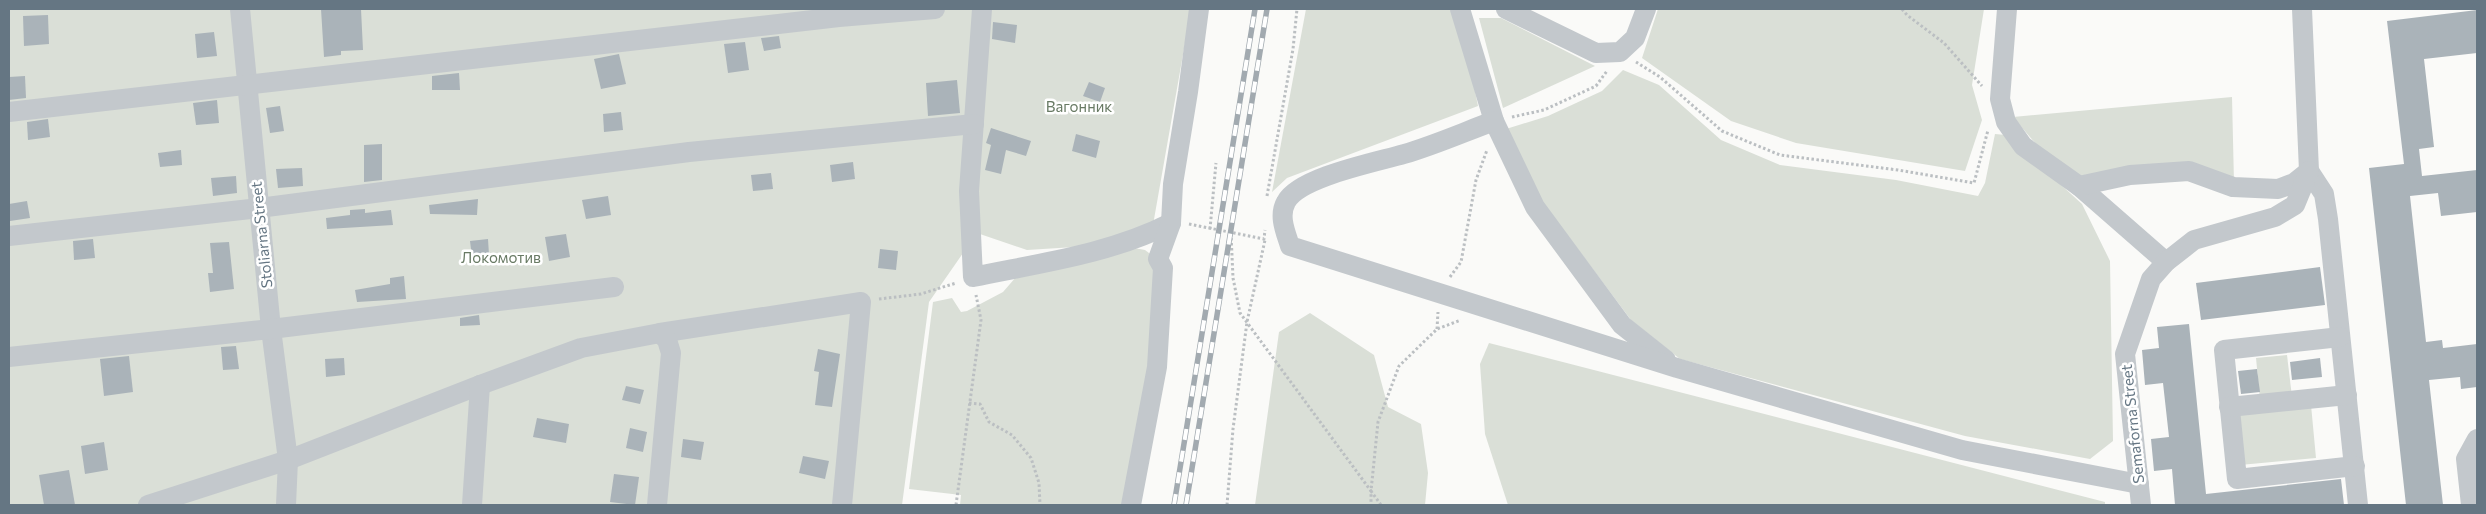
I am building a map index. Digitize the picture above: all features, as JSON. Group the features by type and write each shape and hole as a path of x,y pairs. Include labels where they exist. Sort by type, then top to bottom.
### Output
{"street":[{"name":"Stoliarna Street","path":"240,9 271,329 288,460 286,505"},
{"path":"9,112 839,17 935,9"},
{"path":"982,9 969,191 973,277 1071,257 1144,237 1171,223"},
{"path":"1132,505 1157,368 1163,268 1158,259 1171,223 1172,184 1188,92 1198,9"},
{"path":"1460,9 1494,121 1535,207 1622,325 1677,368"},
{"path":"1506,9 1596,53 1620,52 1634,38 1646,9"},
{"path":"2007,9 2000,99 2006,122 2023,146 2079,186 2166,262"},
{"path":"2302,9 2309,171 2324,194 2358,505"},
{"path":"1494,121 1405,154 1362,164 1302,187 1286,202 1282,218 1290,246 1677,368 1962,450 2139,484"},
{"path":"9,236 259,208 689,152 974,124"},
{"path":"2079,186 2130,175 2189,171 2234,186 2278,189 2294,183 2309,171"},
{"name":"Semaforna Street","path":"2141,505 2125,354 2151,279 2166,262 2194,240 2275,217 2295,205 2309,171"},
{"path":"9,357 271,329 614,287"},
{"path":"148,505 288,460 480,384 582,348 660,333 861,302 842,505"},
{"path":"657,505 671,353 667,340 660,333"},
{"path":"2340,337 2224,350 2237,478 2355,466"},
{"path":"472,505 480,384"},
{"path":"2229,406 2347,395"},
{"path":"2471,505 2466,459 2477,439"}],"path":[{"path":"1267,204 1292,58 1297,9"},
{"path":"1902,9 1944,42 1985,92"},
{"path":"1437,328 1439,293 1461,262 1476,180 1485,157 1494,121 1544,110 1596,86 1620,52 1660,77 1722,131 1780,155 1898,170 1974,183 1989,128 2006,122"},
{"path":"1210,228 1216,163"},
{"path":"1227,505 1233,429 1247,322 1264,240 1265,222"},
{"path":"1171,223 1210,228 1290,246"},
{"path":"1232,233 1233,278 1240,312 1381,505"},
{"path":"861,302 921,294 973,277 981,320 956,505"},
{"path":"1372,505 1371,491 1378,422 1399,366 1437,328 1490,309"},
{"path":"969,403 980,404 989,422 1012,434 1031,458 1039,483 1040,505"}],"green space":[{"name":"Локомотив","path":"9,9 1191,9 1153,225 1091,246 1027,250 977,233 929,302 902,505 9,505"},
{"path":"1306,9 1450,9 1465,41 1478,106 1287,178 1272,192"},
{"path":"1658,9 1984,9 1972,85 1982,120 1965,171 1796,143 1731,121 1642,58"},
{"path":"1479,18 1501,18 1595,66 1503,108"},
{"path":"1623,70 1659,85 1721,140 1780,165 1896,180 1978,196 1985,183 1995,134 2006,135 2082,204 2110,261 2113,441 2090,459 1965,436 1680,359 1631,320 1541,200 1506,129 1548,116 1602,91"},
{"path":"2232,97 2234,183 2193,168 2083,178 2036,144 2013,117"},
{"path":"1134,248 1145,250 1153,256 1157,306 1131,505 960,505 961,495 909,489 933,302 952,298 961,312 967,311 1003,292 1022,270"},
{"path":"1310,313 1374,355 1388,407 1421,424 1428,473 1425,505 1255,505 1279,332"},
{"path":"1489,343 2105,502 2105,505 1508,505 1485,434 1480,364"},
{"path":"2287,355 2292,397 2260,400 2256,358"},
{"path":"2311,405 2316,458 2240,465 2235,413"}],"building":[{"path":"321,9 361,9 363,50 341,51 341,55 324,57"},
{"path":"2477,10 2477,53 2424,59 2434,147 2419,149 2422,176 2477,170 2477,212 2441,216 2438,193 2410,196 2426,342 2442,340 2443,348 2477,344 2477,387 2461,389 2460,377 2429,380 2443,505 2406,505 2369,168 2404,164 2387,21"},
{"path":"48,15 49,44 24,46 23,16"},
{"path":"993,22 1017,25 1015,43 992,39"},
{"path":"214,32 217,56 197,58 195,34"},
{"path":"779,36 781,48 764,51 761,38"},
{"path":"745,42 749,70 728,73 724,44"},
{"path":"619,54 626,84 601,89 594,59"},
{"path":"459,73 460,90 432,90 432,76"},
{"path":"25,76 26,98 9,100 9,77"},
{"path":"957,80 960,113 928,116 926,83"},
{"path":"1089,82 1105,88 1100,102 1083,96"},
{"path":"217,100 219,123 196,125 193,103"},
{"path":"280,106 284,131 270,133 266,108"},
{"path":"621,112 623,130 604,132 603,114"},
{"path":"48,119 50,137 28,140 27,122"},
{"path":"991,128 1031,141 1026,156 1006,150 1001,174 985,170 991,145 986,143"},
{"path":"1076,134 1100,141 1096,158 1072,151"},
{"path":"382,144 382,180 364,182 364,145"},
{"path":"181,150 182,165 160,167 158,153"},
{"path":"853,162 855,179 832,182 830,165"},
{"path":"302,168 303,186 278,188 276,169"},
{"path":"771,173 773,189 753,191 751,175"},
{"path":"236,176 237,193 213,196 211,178"},
{"path":"608,196 611,215 586,219 582,200"},
{"path":"478,199 477,215 430,214 429,205"},
{"path":"27,201 30,218 10,221 9,204"},
{"path":"365,209 365,213 391,210 393,225 327,229 326,218 350,215 350,210"},
{"path":"566,234 570,257 549,261 545,237"},
{"path":"93,239 95,258 74,260 73,241"},
{"path":"488,239 489,255 472,257 470,241"},
{"path":"229,242 234,289 210,292 208,273 213,273 210,243"},
{"path":"880,249 898,251 896,270 878,268"},
{"path":"2320,267 2325,305 2201,320 2196,283"},
{"path":"404,276 406,299 357,302 355,290 390,284 390,278"},
{"path":"479,315 480,325 460,326 460,318"},
{"path":"2189,324 2206,494 2341,479 2344,505 2175,505 2172,469 2154,471 2151,439 2169,437 2163,383 2145,385 2142,350 2159,348 2157,327"},
{"path":"236,346 239,369 223,370 221,347"},
{"path":"818,349 840,354 832,407 815,405 819,372 814,371"},
{"path":"129,356 133,392 104,396 100,359"},
{"path":"344,358 345,375 326,377 325,359"},
{"path":"2320,358 2322,377 2292,380 2290,362"},
{"path":"2257,369 2260,392 2241,394 2238,371"},
{"path":"626,386 644,390 640,404 622,400"},
{"path":"537,418 569,424 566,443 533,437"},
{"path":"630,428 647,432 643,452 626,448"},
{"path":"683,439 704,442 701,460 681,457"},
{"path":"104,442 108,470 85,474 81,446"},
{"path":"803,456 829,461 825,479 799,473"},
{"path":"69,470 75,505 44,505 39,475"},
{"path":"614,474 639,477 635,505 610,502"}],"railway":[{"path":"1174,505 1255,9"},
{"path":"1186,505 1267,9"}],"park label":[{"name":"Вагонник","path":"1079,106"}]}
